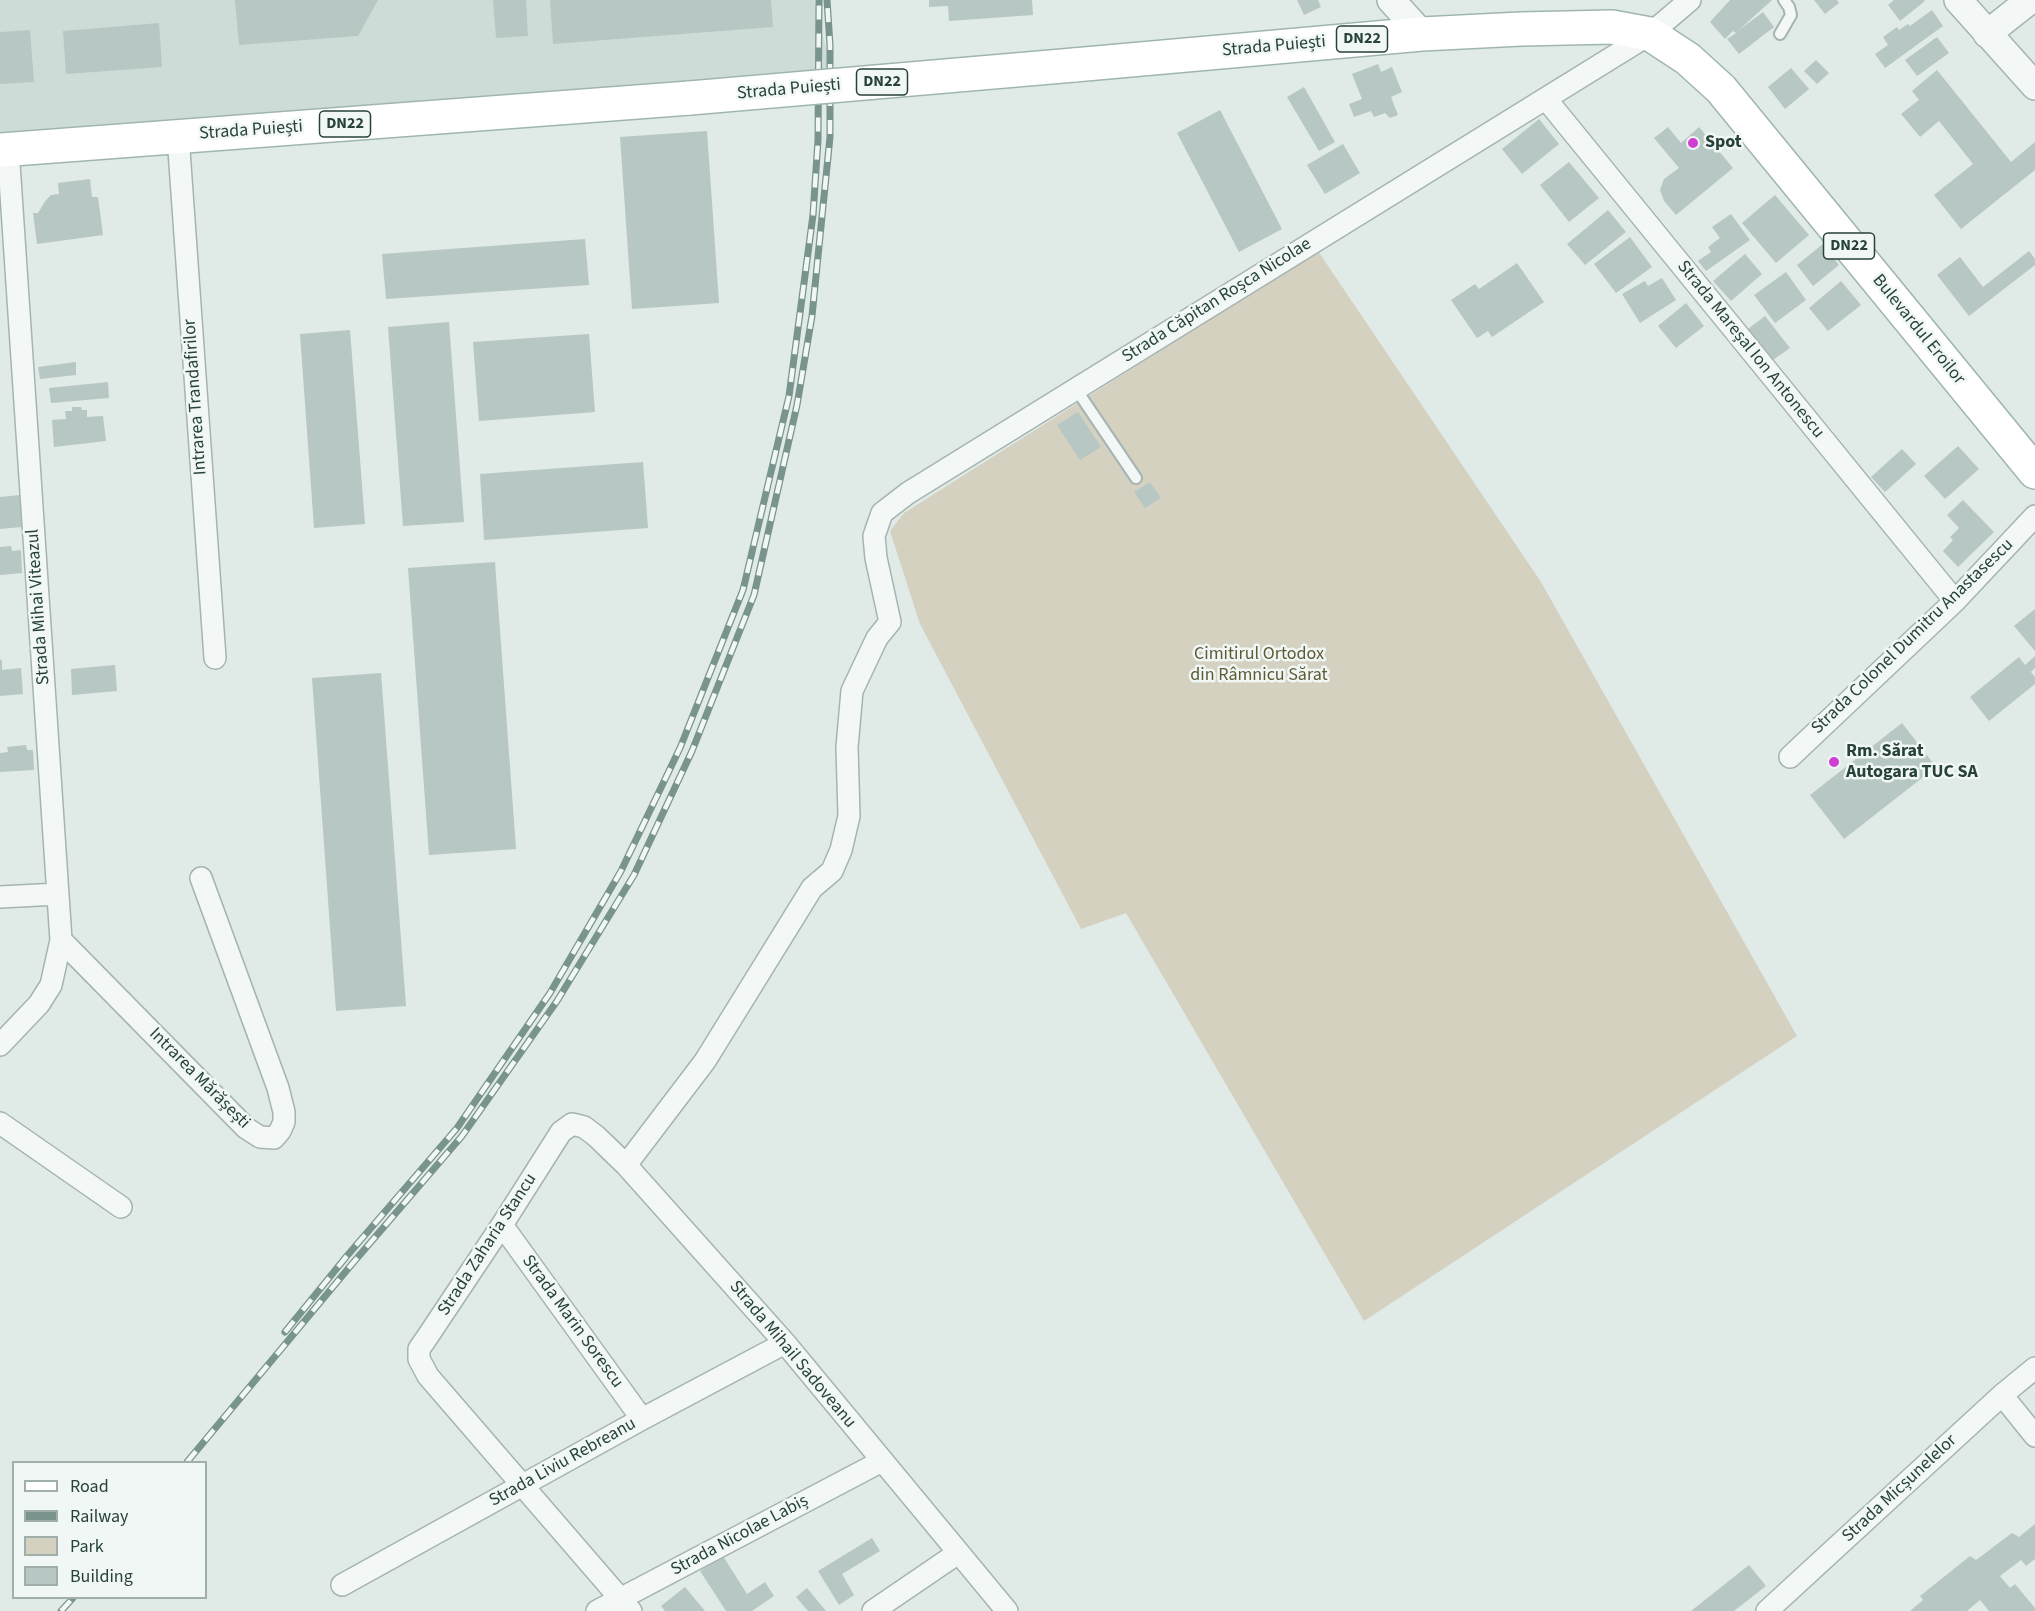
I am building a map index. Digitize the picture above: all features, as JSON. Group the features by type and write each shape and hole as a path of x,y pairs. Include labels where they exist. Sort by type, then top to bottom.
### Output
{"main road":[{"name":"Strada Puiești","path":"4,149 690,99 1422,34 1612,27 1650,34"},
{"name":"Bulevardul Eroilor","path":"1650,34 1688,59 1720,89 2035,472"}],"street":[{"path":"1392,0 1422,34"},
{"name":"Strada Căpitan Roșca Nicolae","path":"626,1165 705,1061 812,888 831,871 841,850 849,816 848,747 852,691 877,638 890,622 876,558 874,536 882,513 908,494 1076,388 1650,34 1690,0"},
{"path":"1958,0 1987,34 2030,74"},
{"path":"1987,34 2030,0"},
{"name":"Strada Mareșal Ion Antonescu","path":"1546,99 1955,601"},
{"name":"Intrarea Trandafirilor","path":"178,136 215,657"},
{"name":"Strada Mihai Viteazul","path":"0,1045 39,1004 51,985 61,940 4,149"},
{"name":"Strada Colonel Dumitru Anastasescu","path":"1790,757 1955,601 2035,516"},
{"name":"Intrarea Mărășești","path":"61,940 246,1128 260,1137 273,1138 280,1131 284,1120 278,1089 201,879"},
{"path":"0,897 58,894"},
{"path":"0,1123 121,1207"},
{"name":"Strada Mihail Sadoveanu","path":"561,1132 572,1124 584,1127 626,1165 785,1343 1006,1611"},
{"name":"Strada Zaharia Stancu","path":"524,1485 428,1376 419,1359 419,1349 561,1132"},
{"name":"Strada Marin Sorescu","path":"502,1225 642,1419"},
{"name":"Strada Liviu Rebreanu","path":"342,1585 642,1419 785,1343"},
{"name":"Strada Micșunelelor","path":"1767,1611 2002,1395 2035,1368"},
{"path":"2002,1395 2035,1436"},
{"name":"Strada Nicolae Labiș","path":"597,1611 626,1605 882,1461"},
{"path":"524,1485 626,1605"},
{"path":"873,1611 958,1553"}],"lane":[{"path":"1780,34 1791,15 1790,7 1784,0"},
{"path":"1076,388 1136,478"}],"shaded area":[{"path":"0,0 814,0 838,96 0,158"}],"green space":[{"name":"Cimitirul Ortodox din Râmnicu Sărat","path":"1318,251 1541,582 1797,1036 1364,1321 1126,913 1081,929 920,624 890,531 904,513"}],"building":[{"path":"235,0 378,0 358,36 239,45"},
{"path":"493,0 526,0 528,36 496,38"},
{"path":"550,0 771,0 773,27 553,44"},
{"path":"929,0 1032,0 1033,15 949,21 948,6 929,7"},
{"path":"1297,0 1318,0 1321,7 1304,15"},
{"path":"1730,0 1772,0 1739,30 1763,12 1774,27 1739,54 1727,39 1736,33 1733,31 1725,39 1710,22"},
{"path":"1814,0 1837,0 1839,3 1825,14"},
{"path":"1894,0 1925,1 1900,21 1888,5"},
{"path":"1932,10 1943,26 1885,68 1875,54 1888,45 1883,37 1897,27 1899,30 1908,24 1910,26"},
{"path":"159,23 162,67 66,74 63,31"},
{"path":"30,30 34,82 0,84 0,32"},
{"path":"1937,37 1949,53 1917,76 1905,60"},
{"path":"1816,60 1829,73 1817,84 1804,71"},
{"path":"1378,64 1381,72 1392,67 1402,92 1391,97 1398,115 1390,118 1385,113 1374,117 1371,111 1354,117 1349,104 1362,99 1352,74"},
{"path":"1791,68 1809,89 1785,109 1768,87"},
{"path":"1937,70 2011,162 2035,142 2035,170 1961,229 1934,195 1973,164 1939,121 1920,137 1901,114 1919,100 1912,91"},
{"path":"1304,87 1335,142 1319,151 1287,97"},
{"path":"1220,110 1282,229 1239,252 1177,133"},
{"path":"1539,119 1559,144 1522,174 1502,149"},
{"path":"1668,127 1681,143 1699,127 1733,168 1676,215 1664,201 1660,190 1664,179 1679,168 1654,138"},
{"path":"707,131 719,303 632,309 620,137"},
{"path":"1343,144 1360,173 1325,194 1307,165"},
{"path":"1569,162 1599,198 1569,222 1540,185"},
{"path":"90,179 92,197 98,197 103,235 37,244 33,213 38,213 51,195 59,194 58,183"},
{"path":"1775,195 1809,235 1776,263 1742,223"},
{"path":"1608,210 1626,232 1585,265 1567,244"},
{"path":"1731,214 1750,240 1706,271 1698,261 1711,252 1708,247 1720,238 1712,227"},
{"path":"1630,237 1652,267 1616,293 1594,264"},
{"path":"585,239 589,285 386,299 382,254"},
{"path":"1823,244 1839,265 1813,286 1797,265"},
{"path":"2029,251 2035,259 2035,265 1969,316 1937,275 1960,257 1983,287"},
{"path":"1745,254 1762,274 1731,301 1713,281"},
{"path":"1517,263 1544,302 1492,337 1488,331 1477,338 1451,300 1475,284 1479,289"},
{"path":"1786,272 1806,300 1775,323 1754,295"},
{"path":"1662,278 1676,300 1640,323 1622,294 1645,281 1648,286"},
{"path":"1841,281 1861,305 1828,331 1809,308"},
{"path":"1686,303 1704,326 1676,348 1658,326"},
{"path":"1765,316 1790,348 1773,360 1748,329"},
{"path":"449,322 464,522 403,526 388,327"},
{"path":"350,330 365,524 314,528 300,334"},
{"path":"589,334 595,412 479,421 473,342"},
{"path":"76,362 76,375 40,379 38,367"},
{"path":"108,382 109,398 51,403 49,388"},
{"path":"72,407 87,410 87,417 103,416 106,441 54,447 52,420 66,419 65,411 72,411"},
{"path":"1078,412 1101,447 1080,460 1057,425"},
{"path":"1958,446 1979,469 1945,499 1924,476"},
{"path":"1902,449 1916,464 1885,492 1871,477"},
{"path":"643,462 648,528 484,540 480,474"},
{"path":"1150,482 1161,498 1145,508 1134,492"},
{"path":"20,495 22,527 0,529 0,497"},
{"path":"1963,500 1994,532 1958,567 1943,551 1953,540 1950,537 1959,528 1947,515"},
{"path":"11,546 12,551 21,550 22,573 0,575 0,547"},
{"path":"495,562 516,849 429,855 408,568"},
{"path":"2035,609 2035,651 2014,626"},
{"path":"2035,656 2035,668 2031,672 2035,677 2035,684 1989,721 1970,697 2019,657 2025,665"},
{"path":"0,660 2,660 2,670 21,668 23,694 0,696"},
{"path":"115,665 117,691 72,695 71,669"},
{"path":"381,673 406,1006 336,1011 312,678"},
{"path":"1902,723 1936,767 1844,839 1810,795"},
{"path":"26,745 27,750 33,750 34,770 0,772 0,753 8,752 7,747"},
{"path":"2035,1524 2035,1559 2026,1566 2021,1560 2000,1576 2010,1588 2015,1584 2035,1611 1989,1611 1980,1600 1967,1611 1910,1611 1923,1600 1920,1596 1970,1556 1976,1560 2012,1533 2019,1537"},
{"path":"872,1538 880,1551 842,1574 854,1595 839,1605 818,1571"},
{"path":"723,1556 747,1594 765,1582 774,1596 752,1611 726,1611 700,1571"},
{"path":"1749,1565 1766,1586 1734,1611 1691,1611"},
{"path":"685,1587 705,1611 665,1611 661,1606"},
{"path":"807,1588 826,1611 808,1611 796,1597"}],"railway":[{"path":"285,1332 457,1128 550,993 621,871 680,748 743,590 789,396 813,215 818,140 819,0"},
{"path":"188,1461 462,1136 557,1001 634,875 692,751 754,595 797,405 812,316 830,137 830,45 827,0"},
{"path":"61,1611 72,1599"}],"place":[{"name":"Spot","path":"1693,143"},
{"name":"Rm. Sărat Autogara TUC SA","path":"1834,762"}]}
